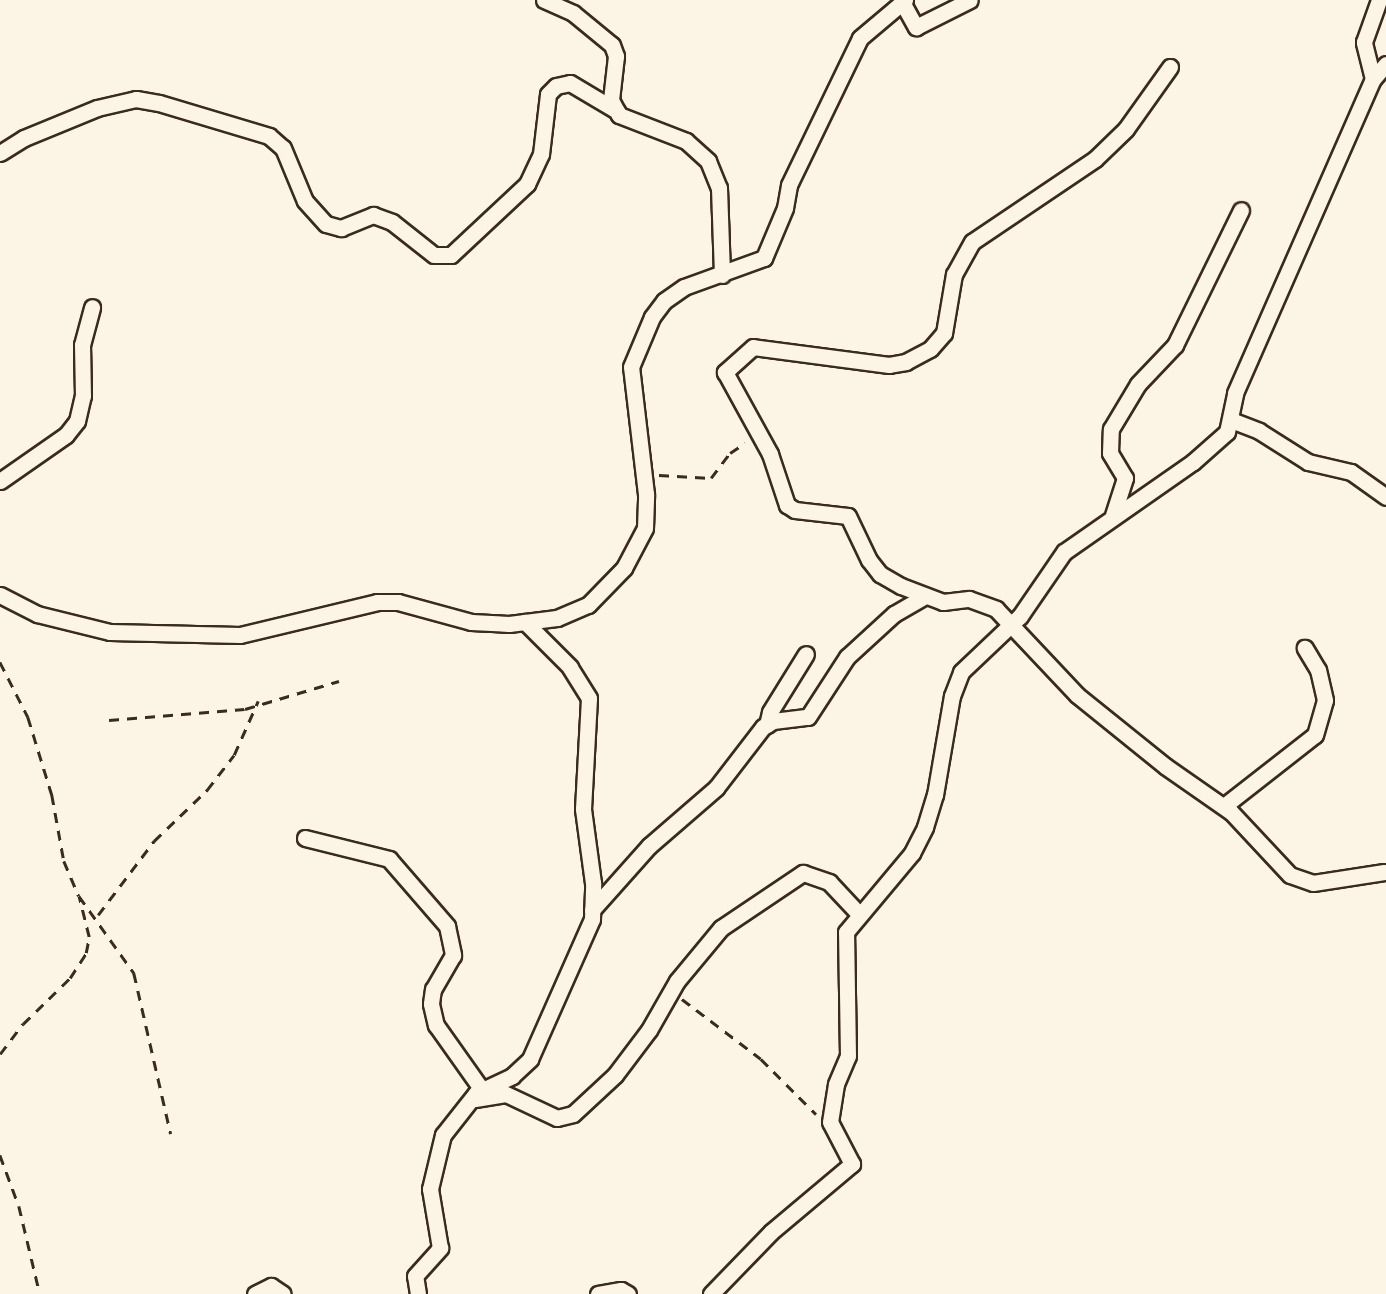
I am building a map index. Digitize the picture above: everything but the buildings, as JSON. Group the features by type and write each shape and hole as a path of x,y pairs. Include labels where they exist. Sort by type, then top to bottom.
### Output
{"street":[{"path":"544,0 573,13 612,45 616,56 611,100 616,110"},
{"path":"0,595 37,614 110,632 240,636 377,602 398,602 471,622 557,618 588,605 617,577 645,528 631,367 639,342 664,301 684,287 764,258 785,208 789,185 860,38 904,1 916,27 970,0"},
{"path":"1373,79 1364,42 1379,0"},
{"path":"711,1294 771,1232 846,1172 852,1158 830,1122 836,1084 848,1056 846,932 912,853 925,827 936,795 952,696 962,672 1011,625 1054,563 1113,514 1210,448 1227,432 1235,393 1373,79 1386,64"},
{"path":"1170,66 1126,129 1094,160 972,242 954,274 944,333 930,349 906,362 889,364 753,348 728,366 726,372 762,437 787,505 796,510 848,516 880,574 924,597 943,602 983,602 1011,625 1077,695 1165,766 1224,806 1274,860 1304,882 1385,873"},
{"path":"0,153 24,138 97,108 136,99 159,104 269,136 282,148 305,201 326,224 342,228 373,215 392,222 434,255 451,255 527,184 541,154 548,94 556,86 570,83 632,122 686,141 708,161 720,188 722,274"},
{"path":"1113,514 1125,478 1110,453 1110,429 1138,384 1175,345 1240,210"},
{"path":"0,481 66,435 77,421 83,396 82,345 92,307"},
{"path":"1230,420 1259,431 1308,462 1351,472 1386,497"},
{"path":"767,725 808,717 860,644 894,614 924,597"},
{"path":"418,1294 415,1276 440,1248 430,1189 437,1176 437,1149 477,1095 512,1076 530,1060 583,946 592,910 594,883 584,809 589,698 570,668 524,622"},
{"path":"1224,806 1315,735 1325,700 1318,670 1305,648"},
{"path":"592,910 650,846 716,788 767,725 770,712 806,654"},
{"path":"305,838 389,859 447,926 453,955 433,989 431,1004 436,1024 477,1095"},
{"path":"477,1095 506,1094 557,1118 574,1114 614,1075 649,1030 670,993 722,928 803,873 829,882 859,914"},
{"path":"255,1294 270,1286 283,1294"},
{"path":"598,1294 621,1290 628,1294"}],"path":[{"path":"643,474 711,478 730,452 762,437"},
{"path":"0,662 28,717 52,795 64,861 79,896 89,937 86,953 70,978 22,1024 0,1054"},
{"path":"109,720 233,710 339,681"},
{"path":"97,916 154,840 234,755 258,702"},
{"path":"79,896 97,916 134,973 171,1134"},
{"path":"670,993 688,1002 760,1059 837,1137"},
{"path":"0,1155 19,1206 40,1294"}]}
